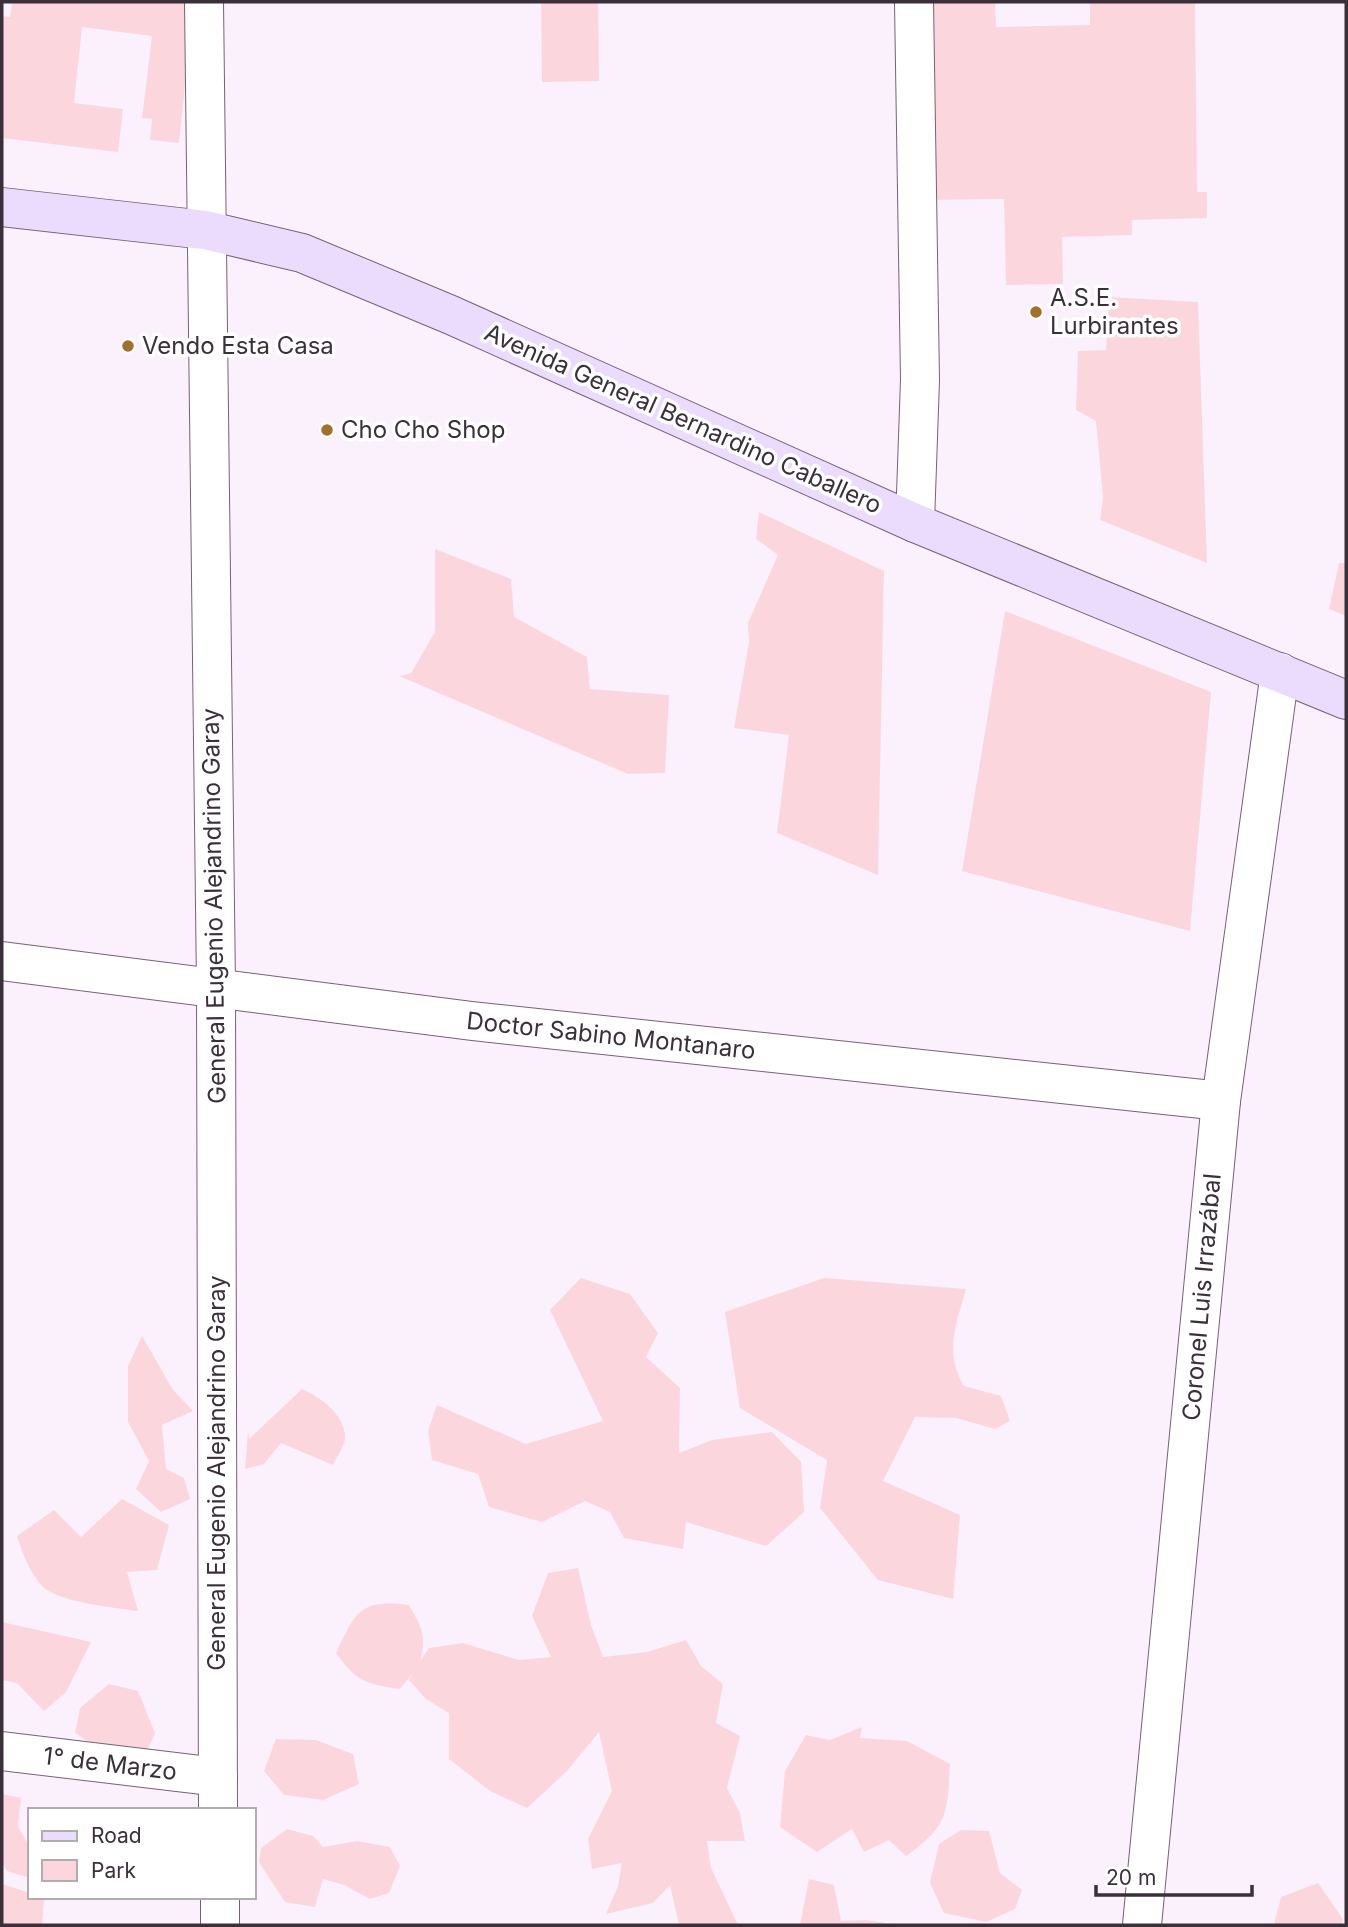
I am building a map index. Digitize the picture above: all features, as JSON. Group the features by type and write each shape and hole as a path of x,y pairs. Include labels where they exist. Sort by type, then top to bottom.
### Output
{"main road":[{"name":"Avenida General Bernardino Caballero","path":"2,206 205,230 302,253 377,282 915,523 1346,700"}],"street":[{"name":"General Eugenio Alejandrino Garay","path":"204,2 216,987 218,1793"},
{"path":"914,2 920,380 915,523"},
{"name":"Coronel Luis Irrazábal","path":"1142,1925 1221,1101 1280,672"},
{"name":"Doctor Sabino Montanaro","path":"2,961 472,1021 1221,1101"},
{"name":"1° de Marzo","path":"2,1751 218,1793"},
{"path":"220,1899 220,1925"}],"green space":[{"path":"12,2 194,2 179,143 150,140 152,119 142,118 152,36 82,27 74,103 123,109 118,152 2,138 2,16 10,17"},
{"path":"541,2 598,2 599,81 542,82"},
{"path":"923,2 995,2 996,27 1090,25 1090,2 1195,2 1197,192 1207,192 1207,218 1132,220 1132,235 1062,237 1063,284 1006,285 1004,199 926,200"},
{"path":"1109,297 1198,302 1207,563 1100,520 1103,498 1096,421 1076,410 1078,351 1106,350"},
{"path":"759,512 884,571 878,875 777,833 789,735 734,728 749,642 748,623 778,555 756,539"},
{"path":"435,549 511,579 514,617 587,657 590,689 669,695 665,773 628,774 399,676 411,673 435,632"},
{"path":"1339,563 1346,563 1346,616 1329,609"},
{"path":"1005,611 1211,692 1190,931 962,871"},
{"path":"581,1278 630,1294 658,1333 646,1357 680,1388 679,1453 712,1440 772,1432 801,1462 804,1512 766,1546 686,1522 683,1549 624,1538 610,1512 585,1501 542,1522 489,1507 478,1474 432,1460 428,1431 437,1405 526,1444 603,1421 550,1310"},
{"path":"824,1278 966,1289 954,1338 954,1362 958,1374 964,1386 1001,1396 1010,1421 995,1429 956,1418 915,1417 883,1481 960,1515 953,1599 878,1580 820,1508 827,1460 740,1408 725,1312"},
{"path":"142,1336 173,1390 193,1411 162,1425 166,1469 184,1478 190,1499 161,1512 136,1489 149,1461 128,1422 128,1366"},
{"path":"302,1389 324,1402 342,1422 345,1439 333,1465 281,1443 264,1464 245,1469 248,1431 249,1439"},
{"path":"122,1499 169,1525 157,1570 127,1572 138,1611 101,1606 49,1592 37,1581 30,1569 17,1536 54,1510 81,1537"},
{"path":"578,1568 591,1625 603,1657 647,1652 686,1640 701,1666 723,1684 716,1723 740,1736 727,1788 740,1813 745,1841 707,1841 711,1868 738,1925 679,1925 670,1885 653,1903 606,1914 618,1886 622,1863 592,1869 588,1839 612,1791 599,1732 567,1771 527,1808 490,1791 449,1759 449,1713 426,1699 409,1680 412,1674 400,1689 370,1683 350,1670 336,1653 349,1627 361,1611 379,1604 392,1604 409,1605 417,1620 423,1639 420,1661 429,1648 463,1643 519,1660 551,1657 532,1616 548,1573"},
{"path":"2,1622 91,1642 66,1692 44,1711 17,1683 2,1680"},
{"path":"109,1684 138,1691 155,1733 142,1763 102,1750 75,1733 80,1708"},
{"path":"862,1727 860,1738 907,1741 950,1764 943,1817 931,1836 906,1856 889,1840 864,1852 852,1829 817,1852 780,1827 785,1771 806,1735 830,1740"},
{"path":"276,1739 316,1740 353,1754 359,1784 323,1800 284,1795 264,1771"},
{"path":"2,1794 21,1798 18,1826 28,1844 28,1877 7,1871 2,1863"},
{"path":"287,1829 313,1836 323,1847 357,1841 390,1847 400,1866 389,1893 370,1899 344,1885 323,1879 315,1907 285,1902 259,1862 261,1848"},
{"path":"961,1830 989,1831 1000,1873 1022,1890 1015,1909 986,1922 944,1913 930,1883 939,1844"},
{"path":"809,1879 834,1885 841,1921 865,1920 900,1925 800,1925"},
{"path":"1318,1883 1343,1919 1341,1925 1274,1925 1281,1897"},
{"path":"2,1884 28,1892 28,1899 44,1900 42,1925 2,1925"}],"place":[{"name":"A.S.E. Lurbirantes","path":"1036,312"},
{"name":"Vendo Esta Casa","path":"128,346"},
{"name":"Cho Cho Shop","path":"327,430"}]}
